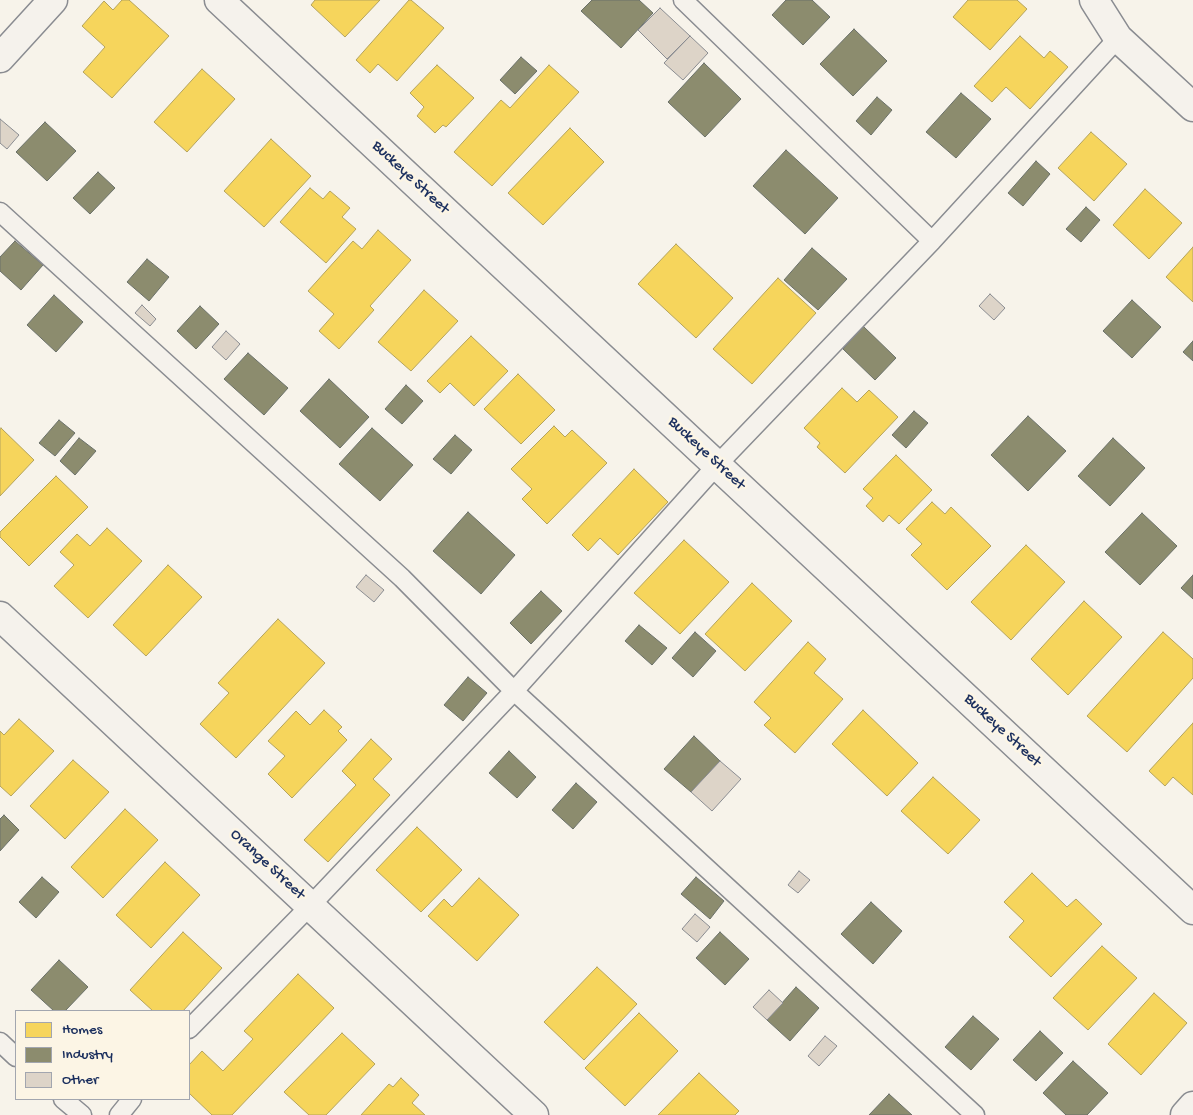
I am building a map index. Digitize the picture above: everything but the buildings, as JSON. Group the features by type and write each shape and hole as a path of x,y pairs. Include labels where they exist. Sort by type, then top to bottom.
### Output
{"street":[{"path":"0,58 53,0"},
{"name":"Buckeye Street","path":"219,0 1193,910"},
{"path":"1094,0 1118,38 1193,107"},
{"name":"Orange Street","path":"0,616 534,1115"},
{"path":"1185,1115 1193,1106"}],"lane":[{"path":"683,0 932,241"},
{"path":"190,1028 310,906 514,691 718,465 932,241 1118,38"},
{"path":"0,212 402,578 514,691 975,1115"},
{"path":"0,1042 15,1056"},
{"path":"64,1100 82,1115"},
{"path":"119,1115 131,1100"}]}
